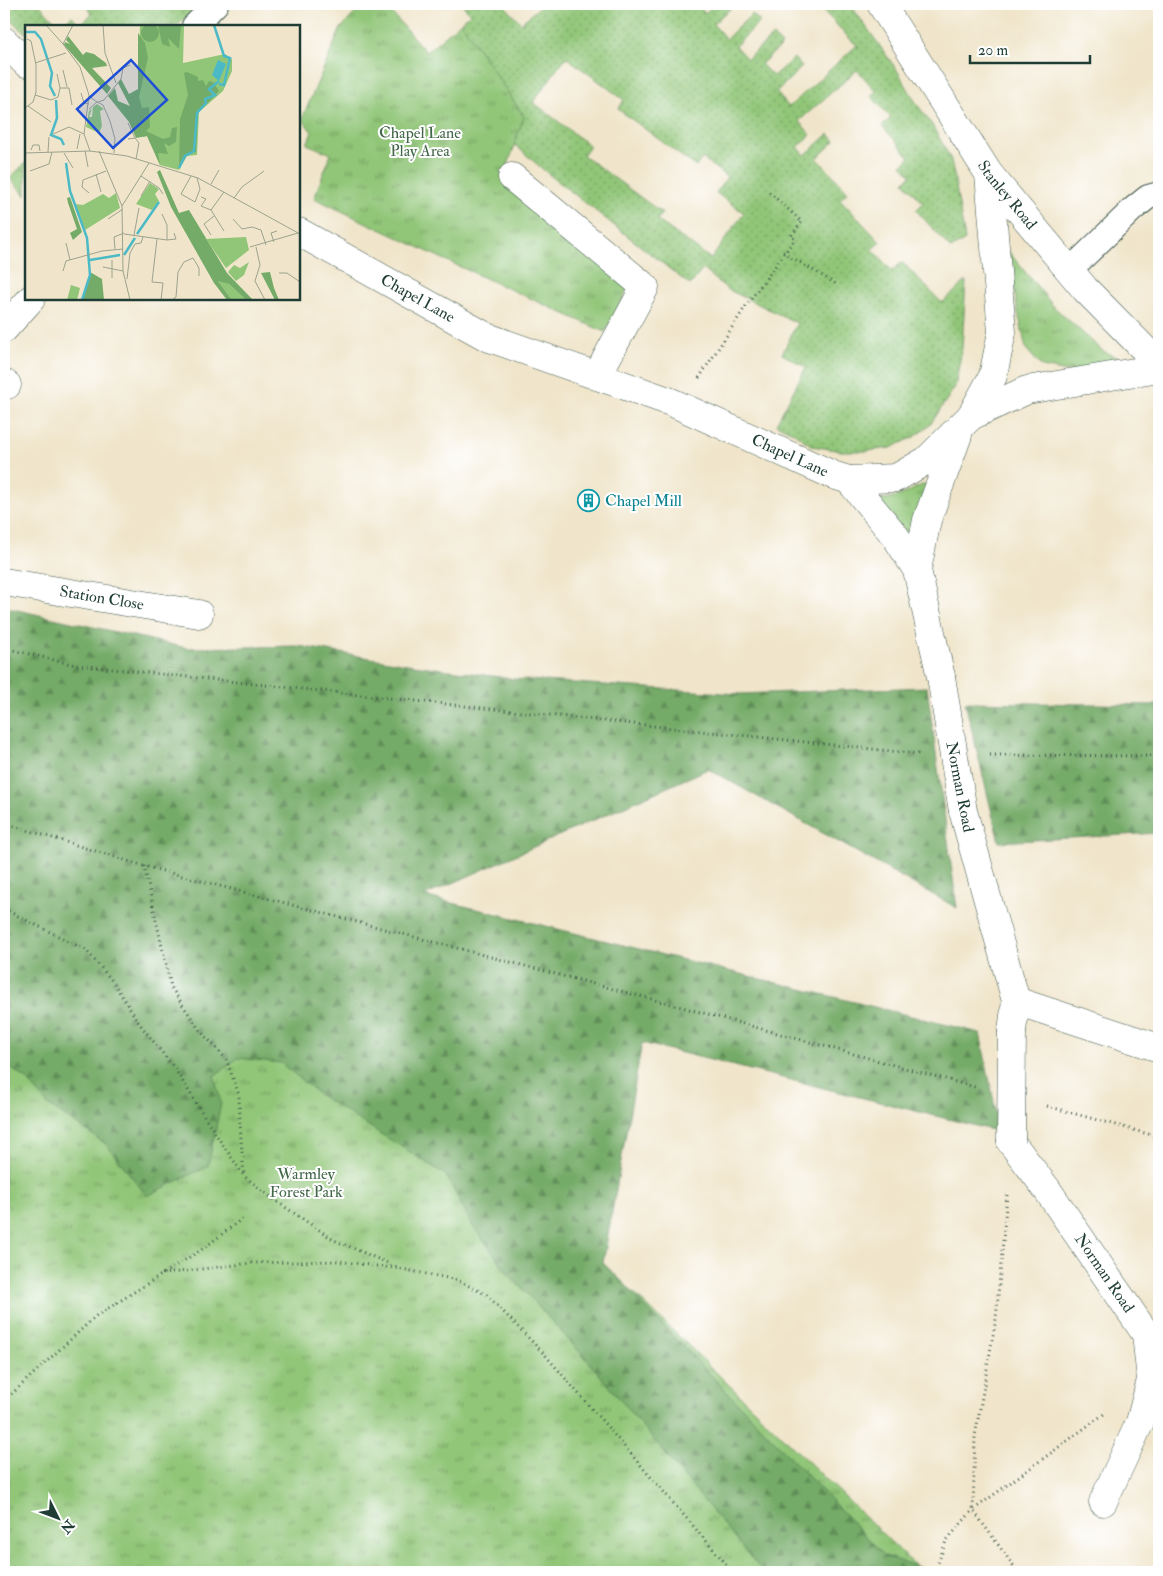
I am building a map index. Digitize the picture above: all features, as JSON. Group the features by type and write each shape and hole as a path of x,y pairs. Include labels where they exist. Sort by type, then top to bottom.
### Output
{"street":[{"name":"Stanley Road","path":"881,4 989,174 1085,289 1159,364"},
{"path":"4,41 25,63"},
{"name":"Chapel Lane","path":"300,233 487,337 681,406 834,475 849,480 896,478 927,460 966,422 993,376 1002,332 989,174"},
{"path":"512,177 645,286 597,376"},
{"path":"4,328 30,300"},
{"name":"Chapel Lane","path":"966,422 1027,390 1159,368"},
{"name":"Norman Road","path":"916,570 927,520 942,476 966,422"},
{"name":"Norman Road","path":"849,480 896,537 916,570 941,677 963,811 1016,1001 1012,1031 1012,1142 1046,1188 1146,1334 1151,1380 1140,1422 1103,1502"},
{"name":"Station Close","path":"4,582 200,614"},
{"path":"1016,1001 1159,1048"}],"lane":[{"path":"195,25 216,4"},
{"path":"1069,271 1133,209 1148,197 1159,194"}],"path":[{"path":"681,406 746,306 783,252 795,239 791,236 802,222 768,191"},
{"path":"783,252 836,284"},
{"path":"4,648 74,665 924,755"},
{"path":"983,755 1159,756"},
{"path":"4,823 144,866 674,1005 979,1088"},
{"path":"144,866 171,987 198,1028 226,1059 239,1095 244,1176"},
{"path":"4,909 86,950 113,982 139,1023 175,1069 244,1176 273,1199 334,1240 402,1269"},
{"path":"1042,1105 1159,1137"},
{"path":"1012,1142 996,1319 975,1436 973,1510 1018,1572"},
{"path":"4,1401 96,1316 204,1248 243,1218"},
{"path":"162,1274 251,1263 337,1261 402,1269 457,1280 487,1296 546,1356 733,1572"},
{"path":"934,1572 946,1541 973,1510 1151,1380"}],"green space":[{"path":"4,4 39,4 58,25 25,25 25,33 4,13"},
{"path":"199,4 178,25 80,25 92,14 85,5"},
{"name":"Chapel Lane Play Area","path":"364,4 384,4 426,52 461,22 524,117 503,180 629,287 605,332 314,198 331,154 307,144 312,132 302,119 341,28"},
{"path":"462,4 503,4 521,23 543,4 697,4 705,13 715,4 735,4 713,24 726,39 752,14 760,22 735,46 747,59 773,36 782,45 761,64 773,76 794,58 802,67 776,92 789,107 856,46 859,47 817,4 850,4 897,70 932,125 951,160 965,240 951,249 916,210 923,203 904,182 911,175 902,165 910,157 882,126 891,118 871,96 876,91 857,70 799,121 811,135 798,147 805,155 829,134 835,141 817,158 848,192 840,199 880,242 872,249 892,271 902,262 942,303 966,281 962,349 955,387 930,425 914,437 891,448 867,451 841,451 812,446 793,432 776,424 806,367 782,354 797,323 727,289 703,269 690,285 546,172 514,144 524,117 461,22 470,14","holes":["566,57 624,100 618,109 696,167 702,158 727,177 716,193 744,213 711,259 657,220 662,213 583,155 590,146 533,102"]},
{"path":"72,16 80,25 61,25"},
{"path":"25,163 25,195 10,178"},
{"path":"1008,251 1055,308 1103,351 1124,361 1079,374 1042,367 1026,349"},
{"path":"924,484 930,486 910,541 877,501 901,495"},
{"path":"4,607 187,648 298,646 514,679 739,694 927,687 957,908 708,769 424,896 980,1033 1000,1132 642,1043 603,1263 885,1556 934,1572 763,1572 595,1369 508,1273 472,1225 446,1175 321,1096 281,1063 238,1058 214,1076 221,1103 208,1166 147,1196 106,1144 48,1105 27,1079 4,1064"},
{"path":"965,702 1159,705 1159,833 999,842"},
{"name":"Warmley Forest Park","path":"4,707 462,763 422,903 600,1260 922,1572 4,1572"}],"place":[{"name":"Chapel Mill","path":"589,501"}]}
